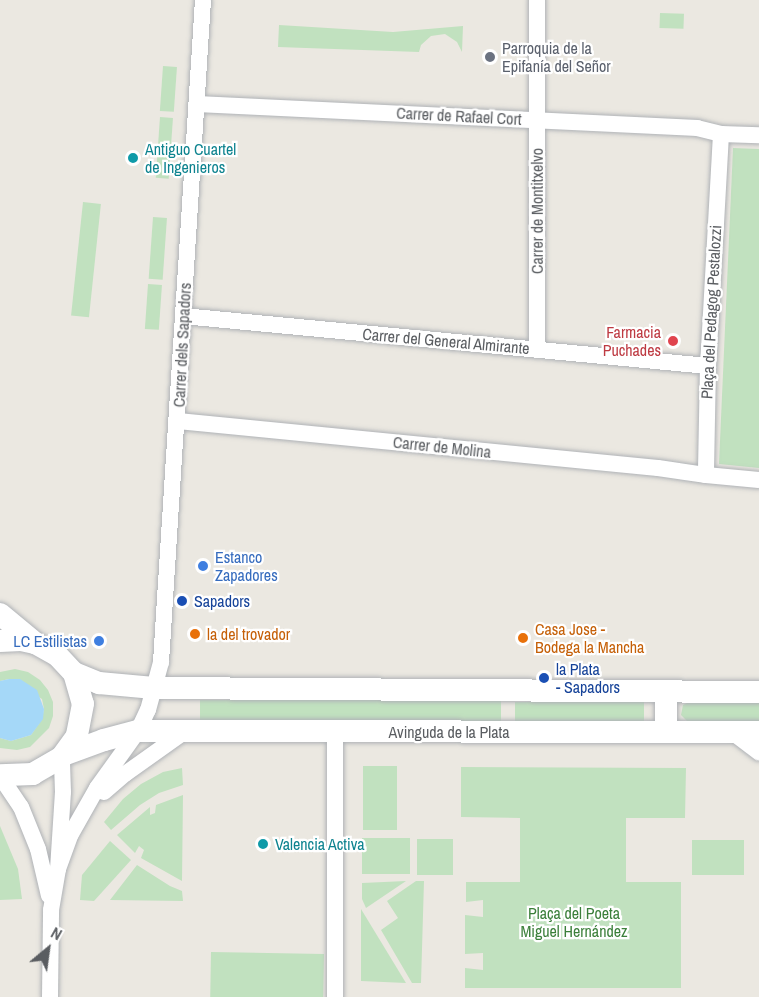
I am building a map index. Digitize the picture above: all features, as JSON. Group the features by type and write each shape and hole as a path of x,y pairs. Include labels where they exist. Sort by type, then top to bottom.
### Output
{"main road":[{"path":"0,614 35,643 57,655 74,673 81,693 83,715 77,736 64,756"},
{"path":"0,641 21,640 35,643"},
{"path":"74,673 99,683 154,688 759,692"},
{"path":"666,692 666,732"},
{"name":"Avinguda de la Plata","path":"0,775 33,774 64,756 104,740 138,732 759,732"}],"street":[{"name":"Carrer dels Sapadors","path":"154,688 161,662 203,0"},
{"name":"Carrer de Montitxelvo","path":"537,0 537,350"},
{"name":"Carrer de Rafael Cort","path":"197,104 697,128 721,134"},
{"path":"721,134 759,135"},
{"name":"Plaça del Pedagog Pestalozzi","path":"706,475 708,366 721,134"},
{"name":"Carrer del General Almirante","path":"183,316 708,366"},
{"name":"Carrer de Molina","path":"178,421 658,468 706,475"},
{"path":"706,475 759,480"},
{"path":"58,869 76,824 97,788 138,732 154,688"},
{"path":"335,997 336,731"},
{"path":"76,824 125,774 184,732"},
{"path":"732,732 759,752"},
{"path":"50,997 51,910 58,869 64,756"},
{"path":"0,775 21,807 38,849 51,910"}],"green space":[{"path":"660,13 684,14 683,29 659,28"},
{"path":"279,25 393,32 463,26 462,52 457,42 445,34 431,36 421,45 419,52 278,47"},
{"path":"163,66 177,67 174,112 160,111"},
{"path":"160,117 173,118 169,179 156,178"},
{"path":"733,148 759,149 759,468 719,464"},
{"path":"83,202 101,204 89,317 71,315"},
{"path":"153,217 167,218 163,280 149,279"},
{"path":"148,284 162,285 159,330 145,329"},
{"path":"15,669 28,672 40,680 48,690 53,702 53,716 49,728 30,747 17,750 0,748 0,738 11,741 31,735 42,719 44,709 42,699 9,679 0,681 0,672"},
{"path":"200,700 501,700 501,721 200,721"},
{"path":"515,702 644,702 644,723 515,723"},
{"path":"689,702 759,702 759,723 689,723 681,715 683,705"},
{"path":"363,766 397,766 397,830 363,830"},
{"name":"Plaça del Poeta Miguel Hernández","path":"461,767 686,768 685,818 626,818 626,882 681,882 681,988 465,988 465,968 483,970 483,953 465,954 465,915 483,917 483,900 466,902 466,882 520,882 520,818 461,817"},
{"path":"182,768 183,785 159,793 140,805 111,830 104,822 123,799 141,784 163,772"},
{"path":"183,795 182,881 141,858 144,850 139,846 135,853 117,835 150,807 150,815 155,813 156,805"},
{"path":"0,826 18,869 22,899 0,900"},
{"path":"362,838 410,838 410,874 362,874"},
{"path":"417,839 453,839 453,875 417,875"},
{"path":"692,840 744,840 744,875 692,875"},
{"path":"110,841 131,860 94,901 80,900 82,875"},
{"path":"137,865 182,891 183,901 110,900"},
{"path":"406,881 366,908 362,899 362,883"},
{"path":"416,881 424,881 421,983 412,983 381,930 398,918 387,901"},
{"path":"361,909 406,983 361,981"},
{"path":"211,952 324,954 323,997 210,997"}],"water":[{"path":"20,679 37,690 44,709 43,719 31,735 11,741 0,738 0,681"}],"place":[{"name":"Parroquia de la Epifanía del Señor","path":"490,57"},
{"name":"Antiguo Cuartel de Ingenieros","path":"133,158"},
{"name":"Farmacia Puchades","path":"673,341"},
{"name":"Estanco Zapadores","path":"203,566"},
{"name":"Sapadors","path":"182,601"},
{"name":"la del trovador","path":"195,634"},
{"name":"Casa Jose - Bodega la Mancha","path":"523,638"},
{"name":"LC Estilistas","path":"99,641"},
{"name":"la Plata - Sapadors","path":"544,678"},
{"name":"Valencia Activa","path":"263,844"}]}
